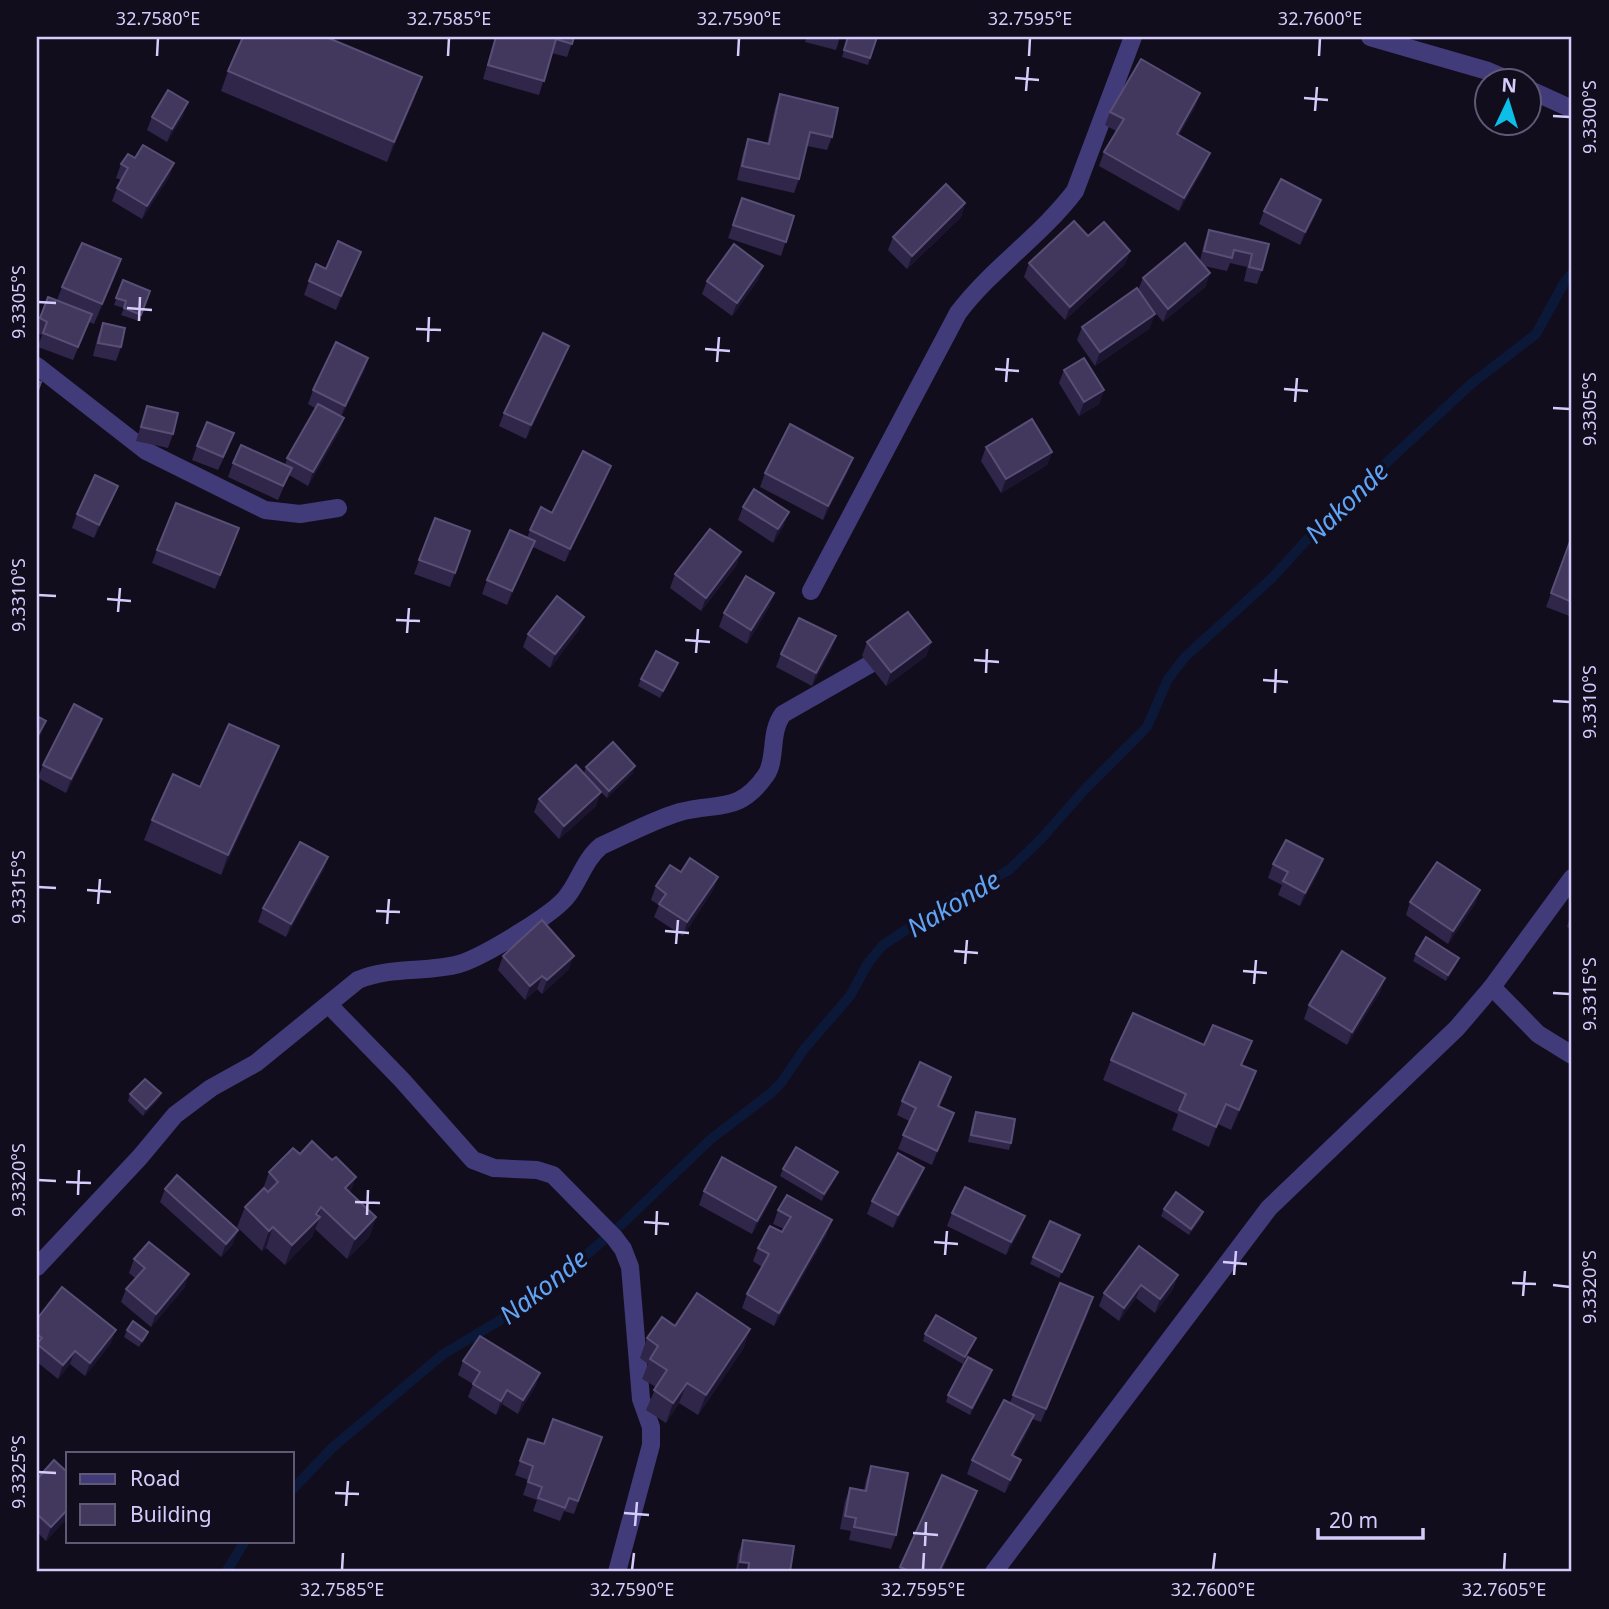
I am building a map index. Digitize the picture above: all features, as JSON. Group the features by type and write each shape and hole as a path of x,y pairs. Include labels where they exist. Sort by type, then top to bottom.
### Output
{"street":[{"path":"811,591 958,313 972,294 1060,211 1075,191 1133,37"},
{"path":"1370,37 1472,66"},
{"path":"1542,95 1572,109"},
{"path":"37,366 146,451 265,510 300,514 338,508"},
{"path":"37,1267 140,1157 175,1115 211,1087 257,1063 358,980 373,974 463,962 533,925 552,911 567,897 593,853 601,846 681,812 719,808 737,802 753,791 768,773 776,727 783,714 874,662"},
{"path":"994,1572 1269,1208 1458,1028 1492,987 1572,878"},
{"path":"1492,987 1538,1034 1572,1055"},
{"path":"328,1005 402,1080 473,1160 494,1168 537,1170 553,1175 623,1249 630,1267 641,1399 652,1435 617,1572"}],"building":[{"path":"243,37 326,37 422,77 394,142 228,71"},
{"path":"496,37 574,37 572,44 556,39 544,81 488,65"},
{"path":"848,37 877,37 870,58 844,50"},
{"path":"1141,59 1200,93 1177,134 1210,153 1184,198 1104,152 1124,119 1110,112"},
{"path":"168,90 188,102 172,129 152,117"},
{"path":"780,94 838,108 832,137 810,132 799,179 742,166 748,139 769,144"},
{"path":"143,145 174,163 147,206 117,188 128,168 121,164 128,154 135,158"},
{"path":"1281,179 1321,200 1305,232 1264,211"},
{"path":"946,184 965,203 912,256 893,237"},
{"path":"742,198 794,216 786,242 733,225"},
{"path":"1074,221 1088,236 1104,222 1130,251 1070,307 1029,263"},
{"path":"1209,230 1269,244 1262,270 1249,267 1252,254 1234,250 1232,258 1204,251"},
{"path":"338,241 361,252 341,296 309,281 316,264 326,269"},
{"path":"82,243 121,259 102,304 62,287"},
{"path":"1185,243 1210,273 1168,309 1143,278"},
{"path":"734,244 763,266 737,303 707,281"},
{"path":"123,280 150,291 141,315 124,308 126,301 116,298"},
{"path":"1137,288 1155,314 1100,352 1082,327"},
{"path":"48,297 92,314 78,347 43,333 47,322 40,318"},
{"path":"103,323 125,328 121,347 98,343"},
{"path":"543,333 569,346 531,425 504,413"},
{"path":"336,342 368,358 345,406 313,390"},
{"path":"1084,358 1104,390 1084,402 1064,370"},
{"path":"318,404 344,418 313,472 287,458"},
{"path":"147,406 178,413 173,434 141,427"},
{"path":"1032,419 1052,452 1006,479 986,447"},
{"path":"207,422 234,433 223,457 197,446"},
{"path":"790,424 853,458 828,506 765,473"},
{"path":"241,445 292,468 283,486 233,463"},
{"path":"583,451 611,466 570,549 530,530 541,507 552,513"},
{"path":"95,475 118,486 99,525 77,514"},
{"path":"754,489 789,512 778,529 743,507"},
{"path":"176,503 239,528 220,575 157,550"},
{"path":"435,518 470,531 455,573 419,560"},
{"path":"710,529 741,552 706,598 675,574"},
{"path":"510,530 535,541 512,591 487,580"},
{"path":"1572,536 1572,602 1551,593"},
{"path":"746,576 774,593 751,630 724,613"},
{"path":"557,596 584,617 555,654 528,634"},
{"path":"908,612 931,642 891,672 867,642"},
{"path":"799,618 836,636 816,673 781,654"},
{"path":"656,651 678,663 663,691 641,679"},
{"path":"74,704 102,719 71,779 43,765"},
{"path":"37,716 46,721 37,737"},
{"path":"229,724 279,746 228,855 152,820 173,774 200,787"},
{"path":"613,742 635,766 609,791 586,767"},
{"path":"576,765 601,792 564,826 539,799"},
{"path":"1286,840 1323,859 1305,893 1283,881 1288,872 1273,864"},
{"path":"300,842 328,857 291,924 263,908"},
{"path":"690,858 718,877 687,922 659,904 666,894 656,886 670,865 681,872"},
{"path":"1437,862 1480,890 1453,931 1410,902"},
{"path":"542,920 574,956 547,980 542,976 530,986 503,956"},
{"path":"1426,937 1459,958 1448,975 1416,954"},
{"path":"1342,951 1385,978 1352,1032 1309,1005"},
{"path":"1133,1013 1204,1045 1213,1025 1252,1041 1241,1065 1256,1071 1239,1110 1226,1104 1216,1127 1179,1110 1186,1094 1111,1060"},
{"path":"920,1062 951,1077 938,1106 954,1113 937,1151 903,1135 916,1108 902,1101"},
{"path":"145,1079 161,1093 146,1109 130,1094"},
{"path":"976,1112 1015,1119 1011,1143 971,1135"},
{"path":"312,1141 332,1160 336,1157 356,1177 345,1188 376,1217 355,1239 321,1207 316,1214 320,1217 292,1245 273,1227 269,1231 245,1207 264,1188 268,1192 278,1182 269,1172 293,1148 300,1154"},
{"path":"796,1147 838,1172 824,1194 783,1169"},
{"path":"898,1153 924,1168 898,1215 872,1201"},
{"path":"722,1157 776,1187 757,1221 704,1191"},
{"path":"177,1175 238,1230 226,1244 165,1189"},
{"path":"965,1187 1025,1216 1011,1242 952,1213"},
{"path":"1176,1192 1203,1212 1191,1229 1164,1209"},
{"path":"787,1195 832,1220 779,1313 747,1294 769,1254 758,1248 770,1226 782,1232 791,1217 778,1210"},
{"path":"1050,1221 1080,1235 1062,1272 1033,1257"},
{"path":"149,1242 189,1274 156,1314 126,1289 145,1268 134,1259"},
{"path":"1139,1246 1178,1275 1160,1299 1141,1285 1124,1308 1104,1293"},
{"path":"1060,1283 1093,1297 1046,1409 1013,1395"},
{"path":"62,1287 116,1330 90,1363 75,1351 63,1365 37,1344 42,1338 37,1334 37,1319"},
{"path":"697,1293 750,1329 706,1395 687,1383 673,1403 654,1390 667,1370 650,1359 658,1346 647,1338 662,1317 675,1326"},
{"path":"936,1315 976,1338 965,1357 925,1334"},
{"path":"133,1321 148,1332 142,1341 127,1330"},
{"path":"480,1336 540,1373 523,1400 507,1390 501,1401 473,1384 480,1372 463,1361"},
{"path":"968,1357 992,1370 972,1408 948,1395"},
{"path":"1004,1400 1034,1415 1012,1455 1021,1460 1010,1480 972,1460"},
{"path":"553,1419 602,1437 578,1501 569,1498 565,1508 538,1498 542,1487 528,1482 533,1466 520,1461 528,1439 544,1444"},
{"path":"54,1460 66,1471 66,1511 51,1527 37,1514 37,1479"},
{"path":"871,1466 908,1473 896,1535 854,1527 856,1518 845,1516 850,1488 866,1491"},
{"path":"942,1475 977,1491 939,1572 912,1572 900,1567"},
{"path":"743,1540 794,1546 790,1572 748,1572 749,1563 740,1562"}],"waterway":[{"name":"Nakonde","path":"294,1488 332,1448 442,1355 507,1316 528,1297 563,1275 620,1226 711,1139 771,1093 850,996 868,963 883,945 950,901 1009,870 1147,727 1168,679 1185,657 1272,578 1325,520 1471,384 1536,334 1572,273"},
{"name":"Nakonde","path":"226,1572 244,1542"}]}
